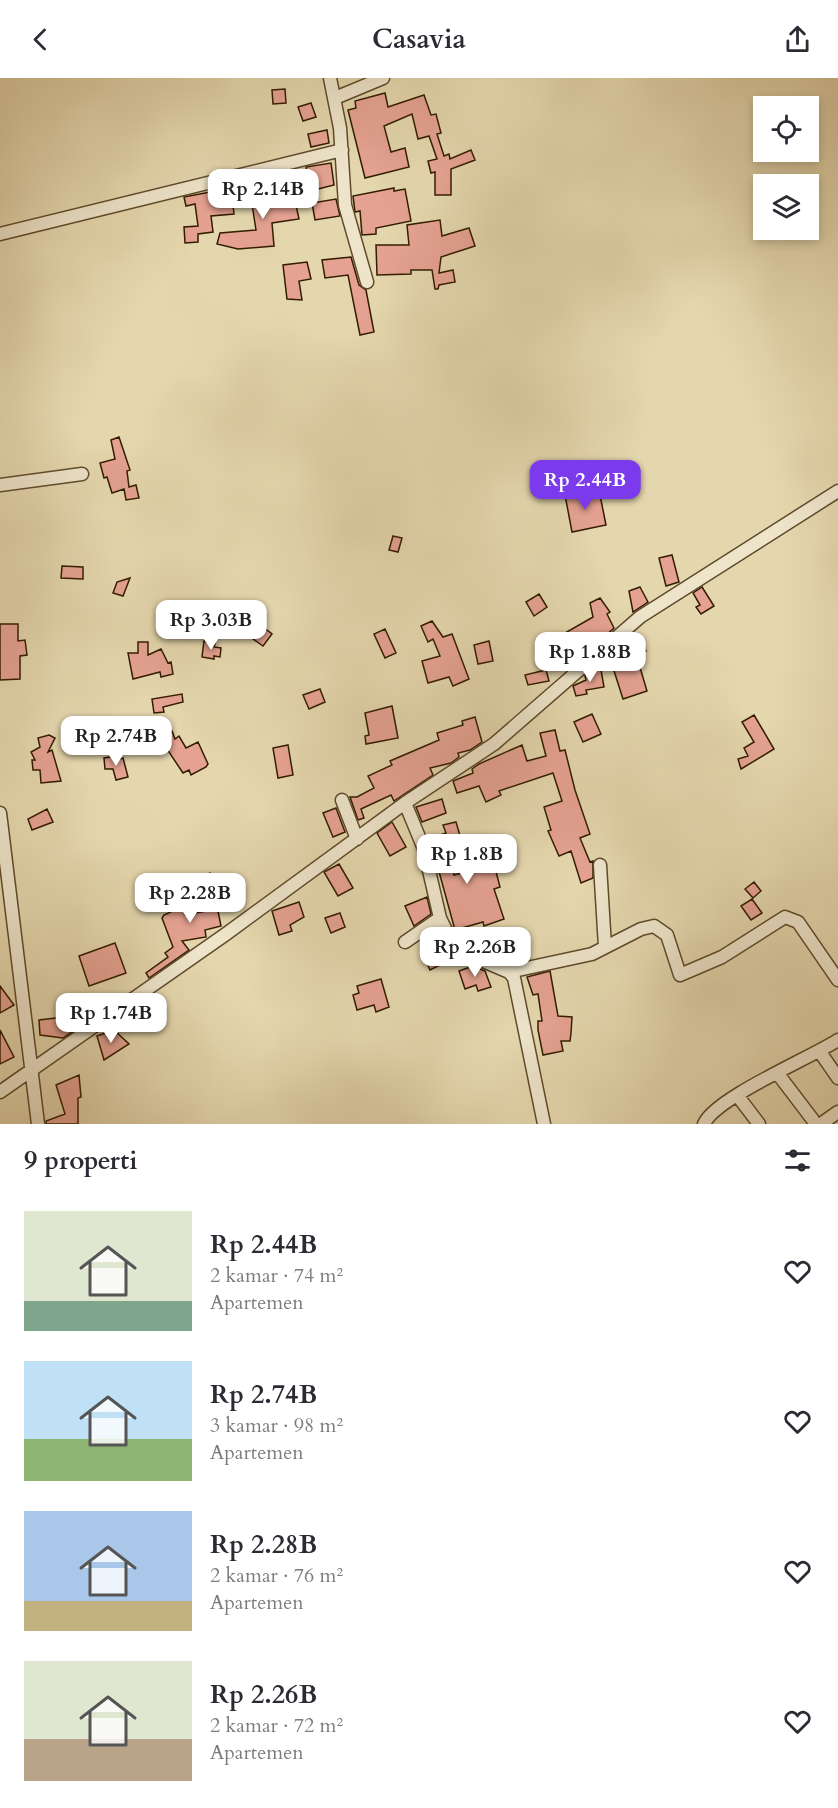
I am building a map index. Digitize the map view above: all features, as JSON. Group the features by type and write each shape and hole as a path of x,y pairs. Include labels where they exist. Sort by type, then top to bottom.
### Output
{"street":[{"path":"330,78 342,150 345,205 367,282"},
{"path":"335,98 383,78"},
{"path":"0,234 342,150"},
{"path":"0,485 82,474"},
{"path":"0,1092 171,973 405,803 513,729 640,617 838,491"},
{"path":"342,800 357,839"},
{"path":"405,803 424,849 440,918 455,949 509,972 514,978 544,1124"},
{"path":"0,813 38,1124"},
{"path":"600,865 605,947"},
{"path":"405,942 440,918"},
{"path":"509,972 578,958 641,929 659,927 667,934 680,975 722,957 779,919 790,918 798,922 838,980"},
{"path":"704,1124 706,1118 737,1095 820,1052 838,1040"},
{"path":"820,1052 838,1078"},
{"path":"778,1074 817,1122 838,1112"},
{"path":"737,1095 759,1124"}],"building":[{"path":"285,89 286,103 273,104 272,90"},
{"path":"385,93 388,107 424,95 431,115 436,114 441,133 437,134 444,156 449,154 450,159 471,150 475,160 451,169 451,195 435,195 435,172 431,173 428,161 437,159 429,136 418,139 412,114 384,126 391,152 405,148 409,167 365,178 348,110 356,108 355,101"},
{"path":"311,103 316,117 303,121 298,107"},
{"path":"327,130 329,143 311,147 308,134"},
{"path":"331,163 334,185 310,191 306,167"},
{"path":"284,177 288,207 296,205 299,219 272,223 274,246 238,249 217,244 220,233 256,230 252,204 273,201 269,180"},
{"path":"231,188 234,214 211,216 213,232 198,234 198,242 185,243 184,227 198,226 195,204 186,206 184,197"},
{"path":"394,188 394,191 405,189 411,221 376,228 376,234 362,235 360,211 355,212 353,196"},
{"path":"336,199 340,216 315,220 312,203"},
{"path":"440,220 442,236 469,228 475,246 441,257 439,273 453,270 455,282 439,285 438,289 435,289 432,270 411,270 411,274 377,275 376,245 409,245 407,225"},
{"path":"351,257 359,285 366,290 374,332 360,335 348,275 325,278 322,260"},
{"path":"307,262 311,279 299,281 302,300 287,299 283,265"},
{"path":"119,437 130,470 127,471 129,487 136,485 139,498 126,500 124,489 112,493 107,477 104,478 100,463 115,459 111,440"},
{"path":"591,490 592,496 600,495 606,525 572,532 565,495"},
{"path":"393,536 402,538 398,552 389,550"},
{"path":"672,555 679,582 666,586 659,558"},
{"path":"62,566 83,567 83,579 61,578"},
{"path":"130,578 123,596 113,593 117,582"},
{"path":"640,587 648,602 633,612 629,591"},
{"path":"702,587 714,606 701,614 696,607 700,605 693,593"},
{"path":"539,594 547,607 534,616 526,602"},
{"path":"600,598 610,612 607,614 614,628 605,636 596,639 597,644 591,647 589,644 576,651 565,633 593,617 590,603"},
{"path":"432,621 443,637 452,634 469,679 453,686 449,677 428,683 422,661 440,656 433,639 428,642 421,626"},
{"path":"0,624 18,624 18,641 25,640 27,655 20,656 20,679 0,680"},
{"path":"259,624 272,634 263,646 249,636"},
{"path":"385,629 396,653 385,658 374,634"},
{"path":"641,637 646,651 636,654 647,691 623,699 609,655 625,646 624,643"},
{"path":"204,641 221,648 220,657 214,656 214,659 202,657"},
{"path":"489,641 493,661 478,664 474,645"},
{"path":"138,642 148,642 148,655 161,649 168,663 171,662 173,674 161,677 160,672 133,679 128,653 138,653"},
{"path":"546,670 549,681 528,685 525,675"},
{"path":"601,670 604,687 586,690 587,694 576,696 573,686 586,680 585,676 590,671"},
{"path":"320,689 325,702 309,709 303,695"},
{"path":"182,694 183,702 163,707 164,712 154,713 152,699"},
{"path":"392,706 398,738 366,744 365,736 369,735 365,713"},
{"path":"592,714 601,734 583,742 574,722"},
{"path":"754,715 774,749 741,769 738,759 748,756 744,748 754,742 742,722"},
{"path":"475,717 482,742 470,750 458,753 459,757 451,763 430,768 433,775 394,801 391,795 361,809 364,818 358,820 350,797 357,797 374,788 368,776 392,765 390,761 439,740 437,733 463,725 462,721"},
{"path":"555,730 560,751 565,750 575,790 590,834 580,838 590,862 593,861 593,878 581,883 571,851 559,856 548,831 551,830 544,807 562,801 553,773 499,791 501,795 486,802 479,786 457,793 453,781 473,773 472,769 479,764 522,745 527,761 546,756 540,733"},
{"path":"172,731 175,739 179,736 186,748 198,742 208,764 206,767 191,775 189,770 183,773 161,740 161,737"},
{"path":"49,735 55,738 48,752 52,750 61,781 41,783 40,770 33,770 32,760 35,760 31,752 40,747 38,738"},
{"path":"288,745 293,775 278,778 273,748"},
{"path":"117,756 117,760 123,758 128,777 116,780 113,769 105,769 104,758"},
{"path":"442,799 446,813 422,822 416,807"},
{"path":"336,808 345,832 333,837 323,813"},
{"path":"47,809 53,822 32,830 28,819"},
{"path":"392,822 406,847 390,856 377,833"},
{"path":"456,822 465,853 451,856 454,875 494,864 500,887 494,889 504,919 484,926 483,922 455,930 432,846 442,843 440,835 446,833 443,825"},
{"path":"339,864 353,888 338,896 324,872"},
{"path":"210,873 216,889 214,891 221,926 205,930 206,937 182,941 189,950 149,978 146,973 168,957 165,953 173,947 162,918 181,907 185,915 207,911 195,881"},
{"path":"754,882 761,891 753,898 745,889"},
{"path":"427,897 431,914 414,926 405,906"},
{"path":"752,899 762,913 751,920 741,906"},
{"path":"299,902 304,917 290,925 292,931 279,935 272,911"},
{"path":"340,913 345,927 331,933 325,918"},
{"path":"437,930 452,959 430,970 424,957 431,953 424,939"},
{"path":"115,943 126,973 89,986 79,956"},
{"path":"473,966 485,971 491,987 478,991 476,985 465,989 459,971"},
{"path":"550,971 558,1016 572,1017 571,1033 570,1041 561,1041 563,1051 543,1055 538,1030 538,1021 542,1021 538,994 533,995 527,977"},
{"path":"381,979 389,1007 376,1012 374,1005 357,1010 353,995 359,993 357,986"},
{"path":"0,986 14,1005 0,1013"},
{"path":"73,1016 76,1029 63,1038 40,1035 39,1020"},
{"path":"0,1030 14,1057 0,1064"},
{"path":"114,1030 129,1044 104,1060 97,1036"},
{"path":"79,1075 81,1097 78,1098 78,1124 46,1124 46,1121 65,1114 56,1085"}]}
